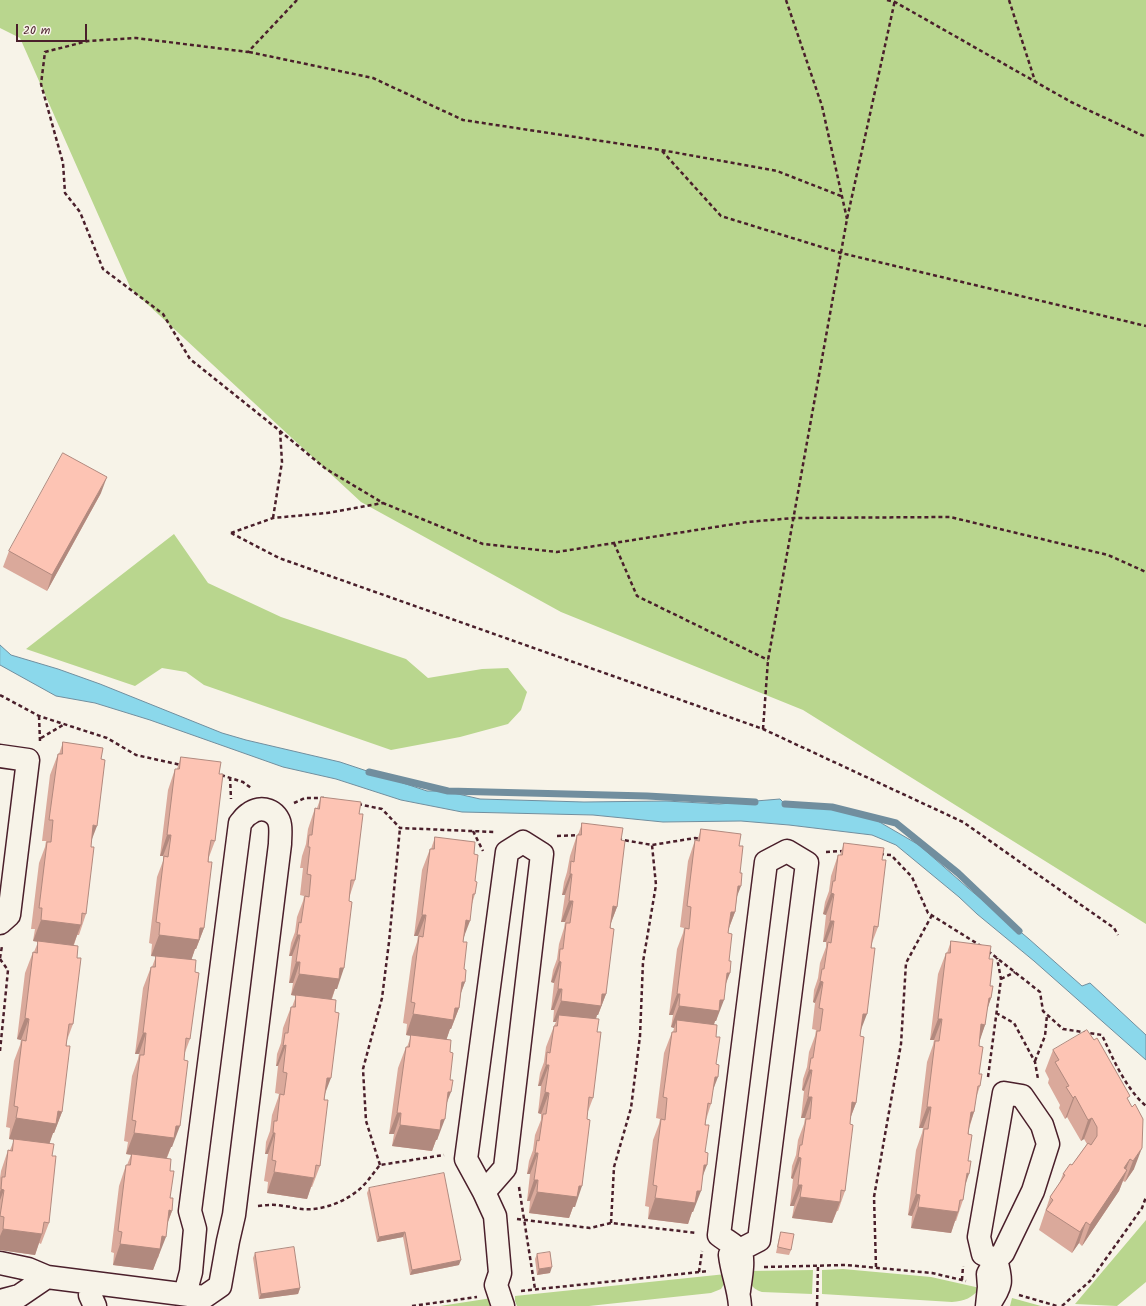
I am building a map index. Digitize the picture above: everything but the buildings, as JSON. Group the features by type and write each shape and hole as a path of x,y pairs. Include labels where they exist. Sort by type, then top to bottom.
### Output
{"street":[{"path":"0,756 28,760 9,915 0,923"},
{"path":"0,1263 28,1269 90,1297 185,1294 204,1297 220,1286 234,1214 280,844 280,826 277,816 269,810 257,810 249,813 240,823 190,1210 195,1229 191,1272 185,1294"},
{"path":"484,1192 505,1168 542,854 523,842 507,852 466,1159 495,1216 500,1273 496,1285 503,1306"},
{"path":"740,1256 719,1235 766,862 787,851 807,863 759,1240 740,1256 730,1255 732,1270 740,1299"},
{"path":"988,1306 988,1274 996,1260 1003,1253 1032,1191 1048,1144 1042,1125 1022,1096 1004,1093 979,1237 983,1254 996,1260"},
{"path":"500,1273 507,1284 508,1306"},
{"path":"0,1301 19,1296 47,1277"}],"path":[{"path":"248,52 297,0"},
{"path":"786,0 822,106 847,219"},
{"path":"887,0 895,1 1071,102 1146,138"},
{"path":"1009,0 1036,81"},
{"path":"763,729 768,660 847,219 895,1"},
{"path":"841,196 777,171 661,150 463,120 373,78 248,52 136,38 88,41 45,52 41,84 63,163 65,193 80,212 103,269 163,314 190,359 326,469 382,503 483,544 557,552 747,522 794,518 950,517 1108,555 1146,572"},
{"path":"661,150 721,216 841,253 1146,326"},
{"path":"273,518 282,462 280,431"},
{"path":"382,503 327,513 273,518 231,533 279,558 763,729 963,822 1114,928 1118,935"},
{"path":"614,543 637,596 768,660"},
{"path":"0,695 39,716 107,738 136,755 187,767"},
{"path":"39,716 41,738 40,744"},
{"path":"41,738 63,725"},
{"path":"216,774 243,782 254,790"},
{"path":"292,804 305,798 328,798"},
{"path":"351,803 382,809 400,828 494,832 523,842 537,837 581,836"},
{"path":"380,1165 366,1121 363,1069 382,998 400,828"},
{"path":"617,839 652,846 695,838 703,839"},
{"path":"611,1223 614,1167 631,1108 640,1036 643,962 656,885 652,846"},
{"path":"822,852 848,851"},
{"path":"876,854 891,855 912,877 928,912 991,952 1040,992 1043,1011 1062,1029 1102,1035 1114,1063 1139,1100 1146,1106"},
{"path":"876,1267 874,1197 900,1044 906,964 932,915"},
{"path":"0,959 8,970 0,1051"},
{"path":"1001,979 1015,972"},
{"path":"1035,1062 1045,1036 1046,1015"},
{"path":"234,1214 248,1208 266,1205 283,1205 302,1209 332,1205 354,1194 363,1186 380,1165 448,1155 466,1159"},
{"path":"1062,1306 1090,1280 1142,1208 1146,1197"},
{"path":"495,1216 590,1228 611,1223 704,1234"},
{"path":"699,1272 702,1249"},
{"path":"817,1306 818,1265"}],"green space":[{"path":"0,0 1146,0 1146,924 803,710 561,612 361,502 131,289 20,38 0,28"},
{"path":"174,534 208,583 281,617 406,659 428,678 482,669 508,668 527,692 521,710 508,724 460,737 391,750 204,685 186,672 162,668 135,686 26,649"},
{"path":"1146,1220 1146,1282 1117,1306 1075,1304"},
{"path":"843,1269 931,1277 980,1288 968,1298 961,1301 952,1302 822,1294 822,1270"},
{"path":"813,1270 812,1294 762,1292 755,1289 751,1284 749,1271"},
{"path":"726,1274 726,1281 721,1289 711,1293 589,1306 517,1306 515,1301 515,1296"},
{"path":"492,1298 493,1306 440,1306"},
{"path":"1012,1298 1041,1306 1010,1306"}],"water":[{"path":"0,645 11,655 58,669 100,684 222,733 340,762 427,791 445,791 480,799 584,802 666,801 719,804 780,799 784,803 875,815 876,820 919,845 1082,986 1090,983 1146,1035 1146,1060 1034,961 896,845 872,835 741,821 663,822 593,815 462,812 401,800 336,779 283,767 150,720 95,703 56,696 0,665"}],"waterway":[{"path":"369,772 448,791 647,796 755,802"},
{"path":"785,804 832,807 896,823 958,873 1019,931"}]}
